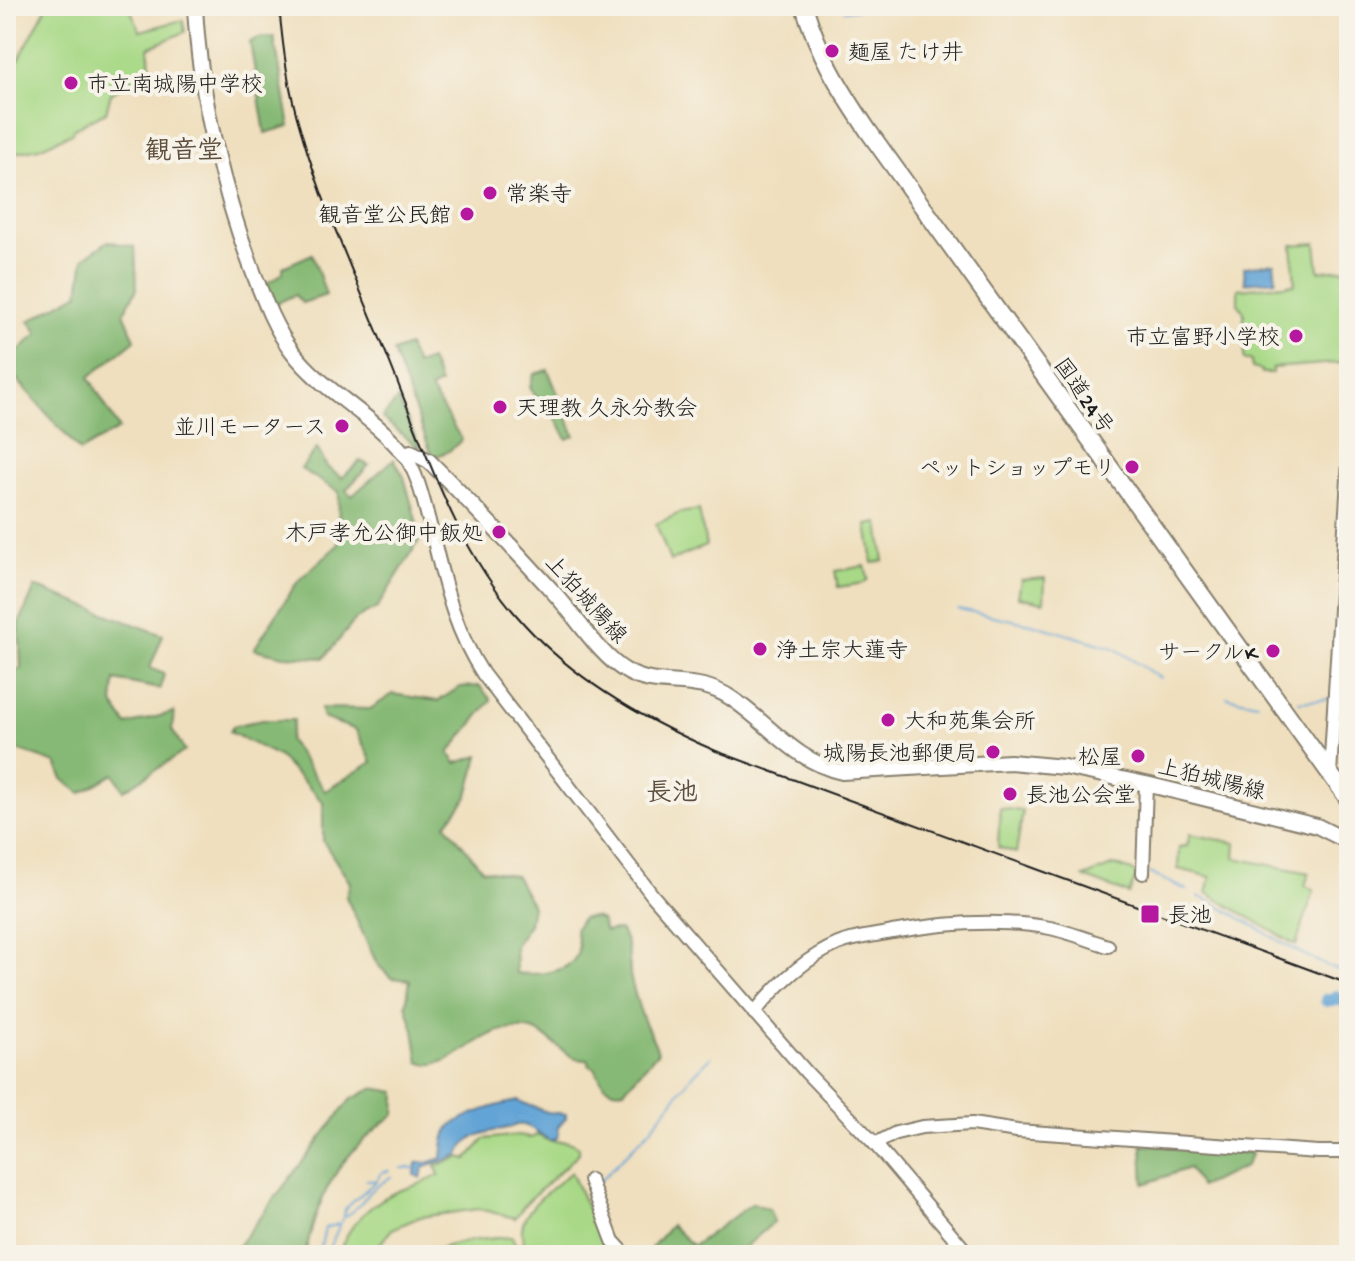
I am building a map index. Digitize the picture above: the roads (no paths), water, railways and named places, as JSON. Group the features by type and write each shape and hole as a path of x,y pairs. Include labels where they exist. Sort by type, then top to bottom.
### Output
{"highway":[{"name":"国道24号","path":"804,6 816,46 833,79 869,132 1349,800"}],"main road":[{"name":"上狛城陽線","path":"195,6 196,32 234,218 267,305 290,349 338,396 384,430 404,454 411,452 429,461 612,660 627,672 645,679 711,686 733,699 804,758 824,768 842,772 948,764 1032,763 1146,784 1317,826 1349,842"}],"street":[{"path":"404,454 423,497 448,596 466,648 483,674 613,847 754,1013 875,1144 969,1255"},
{"path":"1330,774 1349,462"},
{"path":"1143,873 1146,784"},
{"path":"754,1013 786,979 816,955 841,942 934,926 1001,923 1051,928 1108,946"},
{"path":"875,1144 896,1133 961,1124 1017,1131 1349,1152"},
{"path":"590,1180 613,1241 626,1255"}],"water":[{"path":"1274,263 1276,280 1245,283 1244,267"},
{"path":"518,1101 547,1112 566,1114 555,1140 549,1140 527,1126 517,1125 481,1134 468,1141 459,1155 423,1168 421,1178 415,1175 419,1162 428,1163 442,1158 446,1135 452,1126 468,1116"}],"waterway":[{"path":"844,11 882,6"},
{"path":"958,609 1032,624 1114,648 1160,678"},
{"path":"1227,697 1257,703"},
{"path":"1341,698 1349,697"},
{"path":"1299,702 1329,699"},
{"path":"1149,873 1187,890"},
{"path":"1198,896 1309,957 1349,974"},
{"path":"1327,1000 1336,997 1349,1003"},
{"path":"600,1181 650,1130 691,1077 711,1057"},
{"path":"401,1168 415,1168"},
{"path":"366,1180 376,1181 382,1172 389,1171"},
{"path":"326,1255 343,1218 360,1205 369,1192 392,1176"},
{"path":"343,1216 345,1209 376,1181"},
{"path":"319,1255 325,1228 339,1224"}],"railway":[{"path":"279,6 289,85 310,160 431,466 480,566 501,596 545,645 613,698 664,727 716,751 1349,984"}],"place":[{"name":"麺屋 たけ井","path":"832,51"},
{"name":"市立南城陽中学校","path":"71,83"},
{"name":"常楽寺","path":"490,193"},
{"name":"観音堂公民館","path":"467,214"},
{"name":"市立富野小学校","path":"1296,336"},
{"name":"天理教 久永分教会","path":"500,407"},
{"name":"並川モータース","path":"342,426"},
{"name":"ペットショップモリ","path":"1132,467"},
{"name":"木戸孝允公御中飯処","path":"499,532"},
{"name":"浄土宗大蓮寺","path":"760,649"},
{"name":"サークルK","path":"1273,651"},
{"name":"大和苑集会所","path":"888,720"},
{"name":"城陽長池郵便局","path":"993,752"},
{"name":"松屋","path":"1138,756"},
{"name":"長池公会堂","path":"1010,794"},
{"name":"長池","path":"1150,914"}],"district":[{"name":"観音堂","path":"184,149"},
{"name":"長池","path":"672,791"}]}
